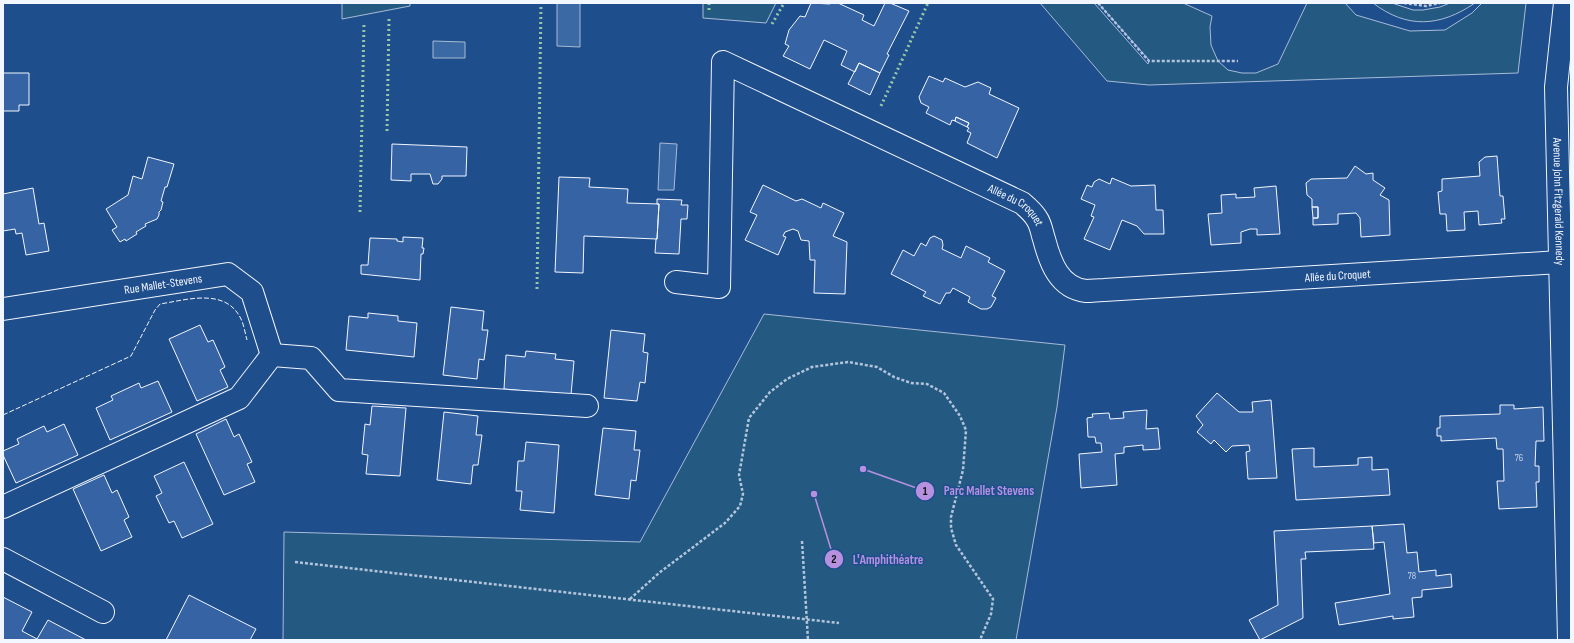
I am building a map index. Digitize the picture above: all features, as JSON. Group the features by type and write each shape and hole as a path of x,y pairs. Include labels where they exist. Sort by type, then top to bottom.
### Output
{"street":[{"name":"Avenue John Fitzgerald Kennedy","path":"1565,3 1556,87 1569,640"},
{"name":"Allée du Croquet","path":"676,282 719,287 723,62 1022,203 1031,210 1038,220 1048,257 1054,269 1061,279 1077,289 1086,291 1104,290 1560,262"},
{"name":"Rue Mallet-Stevens","path":"3,309 228,274 252,292 272,355"},
{"path":"3,507 238,398 272,355 311,358 339,390 587,406"},
{"path":"3,559 103,612"}],"path":[{"path":"1098,3 1149,61 1238,61"},
{"path":"1404,3 1426,6 1440,3"},
{"path":"630,599 659,573 725,523 740,506 743,494 739,475 749,418 770,392 787,379 812,367 848,362 877,366 894,377 911,383 927,384 944,393 960,416 966,430 963,470 951,517 951,528 956,545 993,599 991,614 980,640"},
{"path":"802,541 808,640"},
{"path":"295,562 839,623"}],"shaded area":[{"path":"342,3 410,3 410,6 342,19"},
{"path":"557,3 580,3 580,47 557,46"},
{"path":"703,3 776,3 766,23 703,18"},
{"path":"1040,3 1094,3 1148,64 1149,60 1098,3 1183,3 1212,16 1210,27 1211,45 1218,61 1228,70 1242,73 1256,73 1278,64 1307,3 1345,3 1356,15 1410,31 1445,30 1472,13 1482,3 1526,3 1518,73 1149,85 1107,81"},
{"path":"1373,3 1392,3 1413,10 1423,10 1440,7 1450,3 1475,3 1449,17 1424,22 1411,21 1398,17"},
{"path":"433,41 465,42 465,58 433,58"},
{"path":"660,143 677,144 674,190 658,190"},
{"path":"764,314 1065,345 1057,407 1016,640 283,640 284,532 640,542"}],"building":[{"path":"811,3 838,3 864,15 862,20 874,26 885,3 890,3 909,11 887,54 889,55 880,73 859,63 855,72 841,65 847,51 824,40 810,69 783,56 789,46 785,44 789,30 800,16 805,17"},
{"path":"859,63 880,73 870,95 848,84"},
{"path":"3,73 29,73 29,105 19,105 19,111 3,111"},
{"path":"929,76 943,82 945,78 965,87 978,82 991,88 989,94 1019,108 997,158 967,143 971,133 967,131 969,128 967,127 969,123 956,117 955,121 952,120 950,125 926,113 929,107 921,103 919,97"},
{"path":"956,117 969,123 967,127 955,121"},
{"path":"392,144 467,147 466,176 442,176 442,179 438,184 433,184 430,174 411,174 411,181 391,180"},
{"path":"1497,156 1500,196 1503,196 1505,219 1501,219 1502,223 1479,225 1478,211 1464,212 1465,230 1447,231 1446,214 1440,214 1438,192 1442,191 1442,179 1480,176 1479,162 1485,157"},
{"path":"148,157 174,164 161,201 163,202 161,210 157,219 145,224 146,226 126,241 125,239 120,242 112,230 117,227 106,209 128,195 133,176 142,179"},
{"path":"1355,166 1366,174 1373,173 1373,180 1385,188 1380,195 1389,200 1390,235 1361,237 1360,218 1356,213 1338,214 1338,224 1313,225 1313,218 1318,218 1318,207 1312,207 1312,199 1307,195 1306,183 1311,179 1347,178"},
{"path":"559,177 590,178 589,187 628,189 627,203 659,204 657,239 584,236 583,273 555,272"},
{"path":"1112,178 1131,186 1155,185 1156,210 1163,210 1164,234 1144,234 1137,226 1122,220 1110,250 1084,239 1094,217 1091,216 1095,205 1081,199 1087,185 1092,187 1094,182 1099,179 1110,184"},
{"path":"763,185 796,201 802,199 821,208 823,203 844,213 833,236 847,242 845,294 814,293 815,260 810,260 809,241 801,240 798,231 793,229 785,232 783,236 786,237 778,255 745,240 757,215 750,212"},
{"path":"1276,186 1280,234 1257,235 1257,229 1250,229 1241,232 1241,243 1211,245 1208,214 1222,213 1221,195 1236,194 1236,198 1255,197 1254,188"},
{"path":"33,188 39,224 44,223 49,251 26,255 22,233 16,234 15,229 3,231 3,194"},
{"path":"657,199 682,200 681,205 688,205 687,219 681,219 679,254 655,253 659,204 657,204"},
{"path":"1312,207 1318,207 1318,218 1313,218"},
{"path":"934,236 942,240 942,249 961,258 966,246 990,258 988,262 1005,271 992,296 996,298 991,307 981,309 968,302 970,297 953,288 950,293 946,293 940,304 923,296 926,292 891,274 903,250 914,256 921,243 926,246 930,238"},
{"path":"403,237 423,238 422,248 424,248 423,254 421,254 420,280 361,274 361,265 368,265 370,238 397,239 397,241 403,242"},
{"path":"451,307 484,311 482,330 488,330 484,360 479,359 477,379 443,375"},
{"path":"368,313 398,316 398,321 417,323 414,357 346,350 349,316 368,318"},
{"path":"200,325 208,342 213,340 225,367 220,370 228,387 197,401 169,339"},
{"path":"611,330 645,334 643,352 648,353 645,383 640,382 637,401 604,398"},
{"path":"526,351 556,354 555,359 574,361 571,395 504,389 506,355 525,357"},
{"path":"158,381 172,412 110,440 96,408 113,400 111,396 139,383 141,388"},
{"path":"1217,393 1239,412 1253,412 1252,402 1271,400 1277,478 1248,479 1246,452 1250,451 1249,445 1232,446 1226,452 1214,440 1211,444 1197,432 1203,425 1196,416"},
{"path":"1500,405 1514,405 1514,409 1543,407 1544,441 1536,441 1535,466 1539,466 1539,482 1536,482 1537,507 1499,509 1497,481 1504,481 1503,449 1497,449 1496,438 1441,441 1441,436 1437,436 1437,428 1440,428 1440,416 1500,414"},
{"path":"372,406 406,408 400,476 366,474 368,455 362,454 365,424 370,425"},
{"path":"1147,410 1146,429 1158,428 1160,449 1143,450 1143,445 1124,447 1124,453 1115,454 1117,485 1081,488 1079,454 1102,452 1101,443 1096,443 1095,437 1088,437 1087,418 1093,417 1092,414 1109,413 1110,419 1124,418 1123,412"},
{"path":"444,412 478,416 476,435 482,435 478,465 473,465 471,484 437,480"},
{"path":"226,419 234,437 239,434 252,462 247,464 255,482 224,495 196,434"},
{"path":"64,424 78,455 16,483 3,455 3,451 19,444 17,439 44,426 47,432"},
{"path":"603,428 636,431 634,450 640,450 636,481 631,480 629,499 595,495"},
{"path":"526,442 559,445 554,513 520,510 522,491 516,491 518,461 524,461"},
{"path":"1314,448 1314,467 1358,465 1358,458 1372,457 1372,470 1388,469 1390,495 1296,500 1292,449"},
{"path":"184,462 213,524 182,538 174,521 169,523 156,496 162,493 154,476"},
{"path":"104,475 112,493 117,490 129,517 124,520 132,537 101,551 73,489"},
{"path":"1404,524 1407,553 1417,552 1419,572 1436,570 1436,576 1451,574 1452,587 1422,590 1422,597 1412,598 1414,617 1393,619 1393,616 1339,625 1335,603 1390,594 1384,542 1374,543 1372,526"},
{"path":"1372,526 1374,549 1305,552 1306,559 1301,559 1303,618 1260,640 1249,620 1278,605 1274,531"},
{"path":"189,595 256,629 250,640 166,640"},
{"path":"3,597 32,612 22,631 37,639 48,620 86,640 3,640"}],"hedge":[{"path":"537,289 541,3"},
{"path":"709,3 709,10"},
{"path":"772,24 784,3"},
{"path":"881,106 928,3"},
{"path":"387,131 389,19"},
{"path":"360,212 364,24"}],"fence":[{"path":"3,415 131,356 155,310 160,304 205,298 216,299 226,303 234,309 241,319 247,340"}],"place":[{"name":"Parc Mallet Stevens","path":"863,469"},
{"name":"L'Amphithéatre","path":"814,494"}]}
